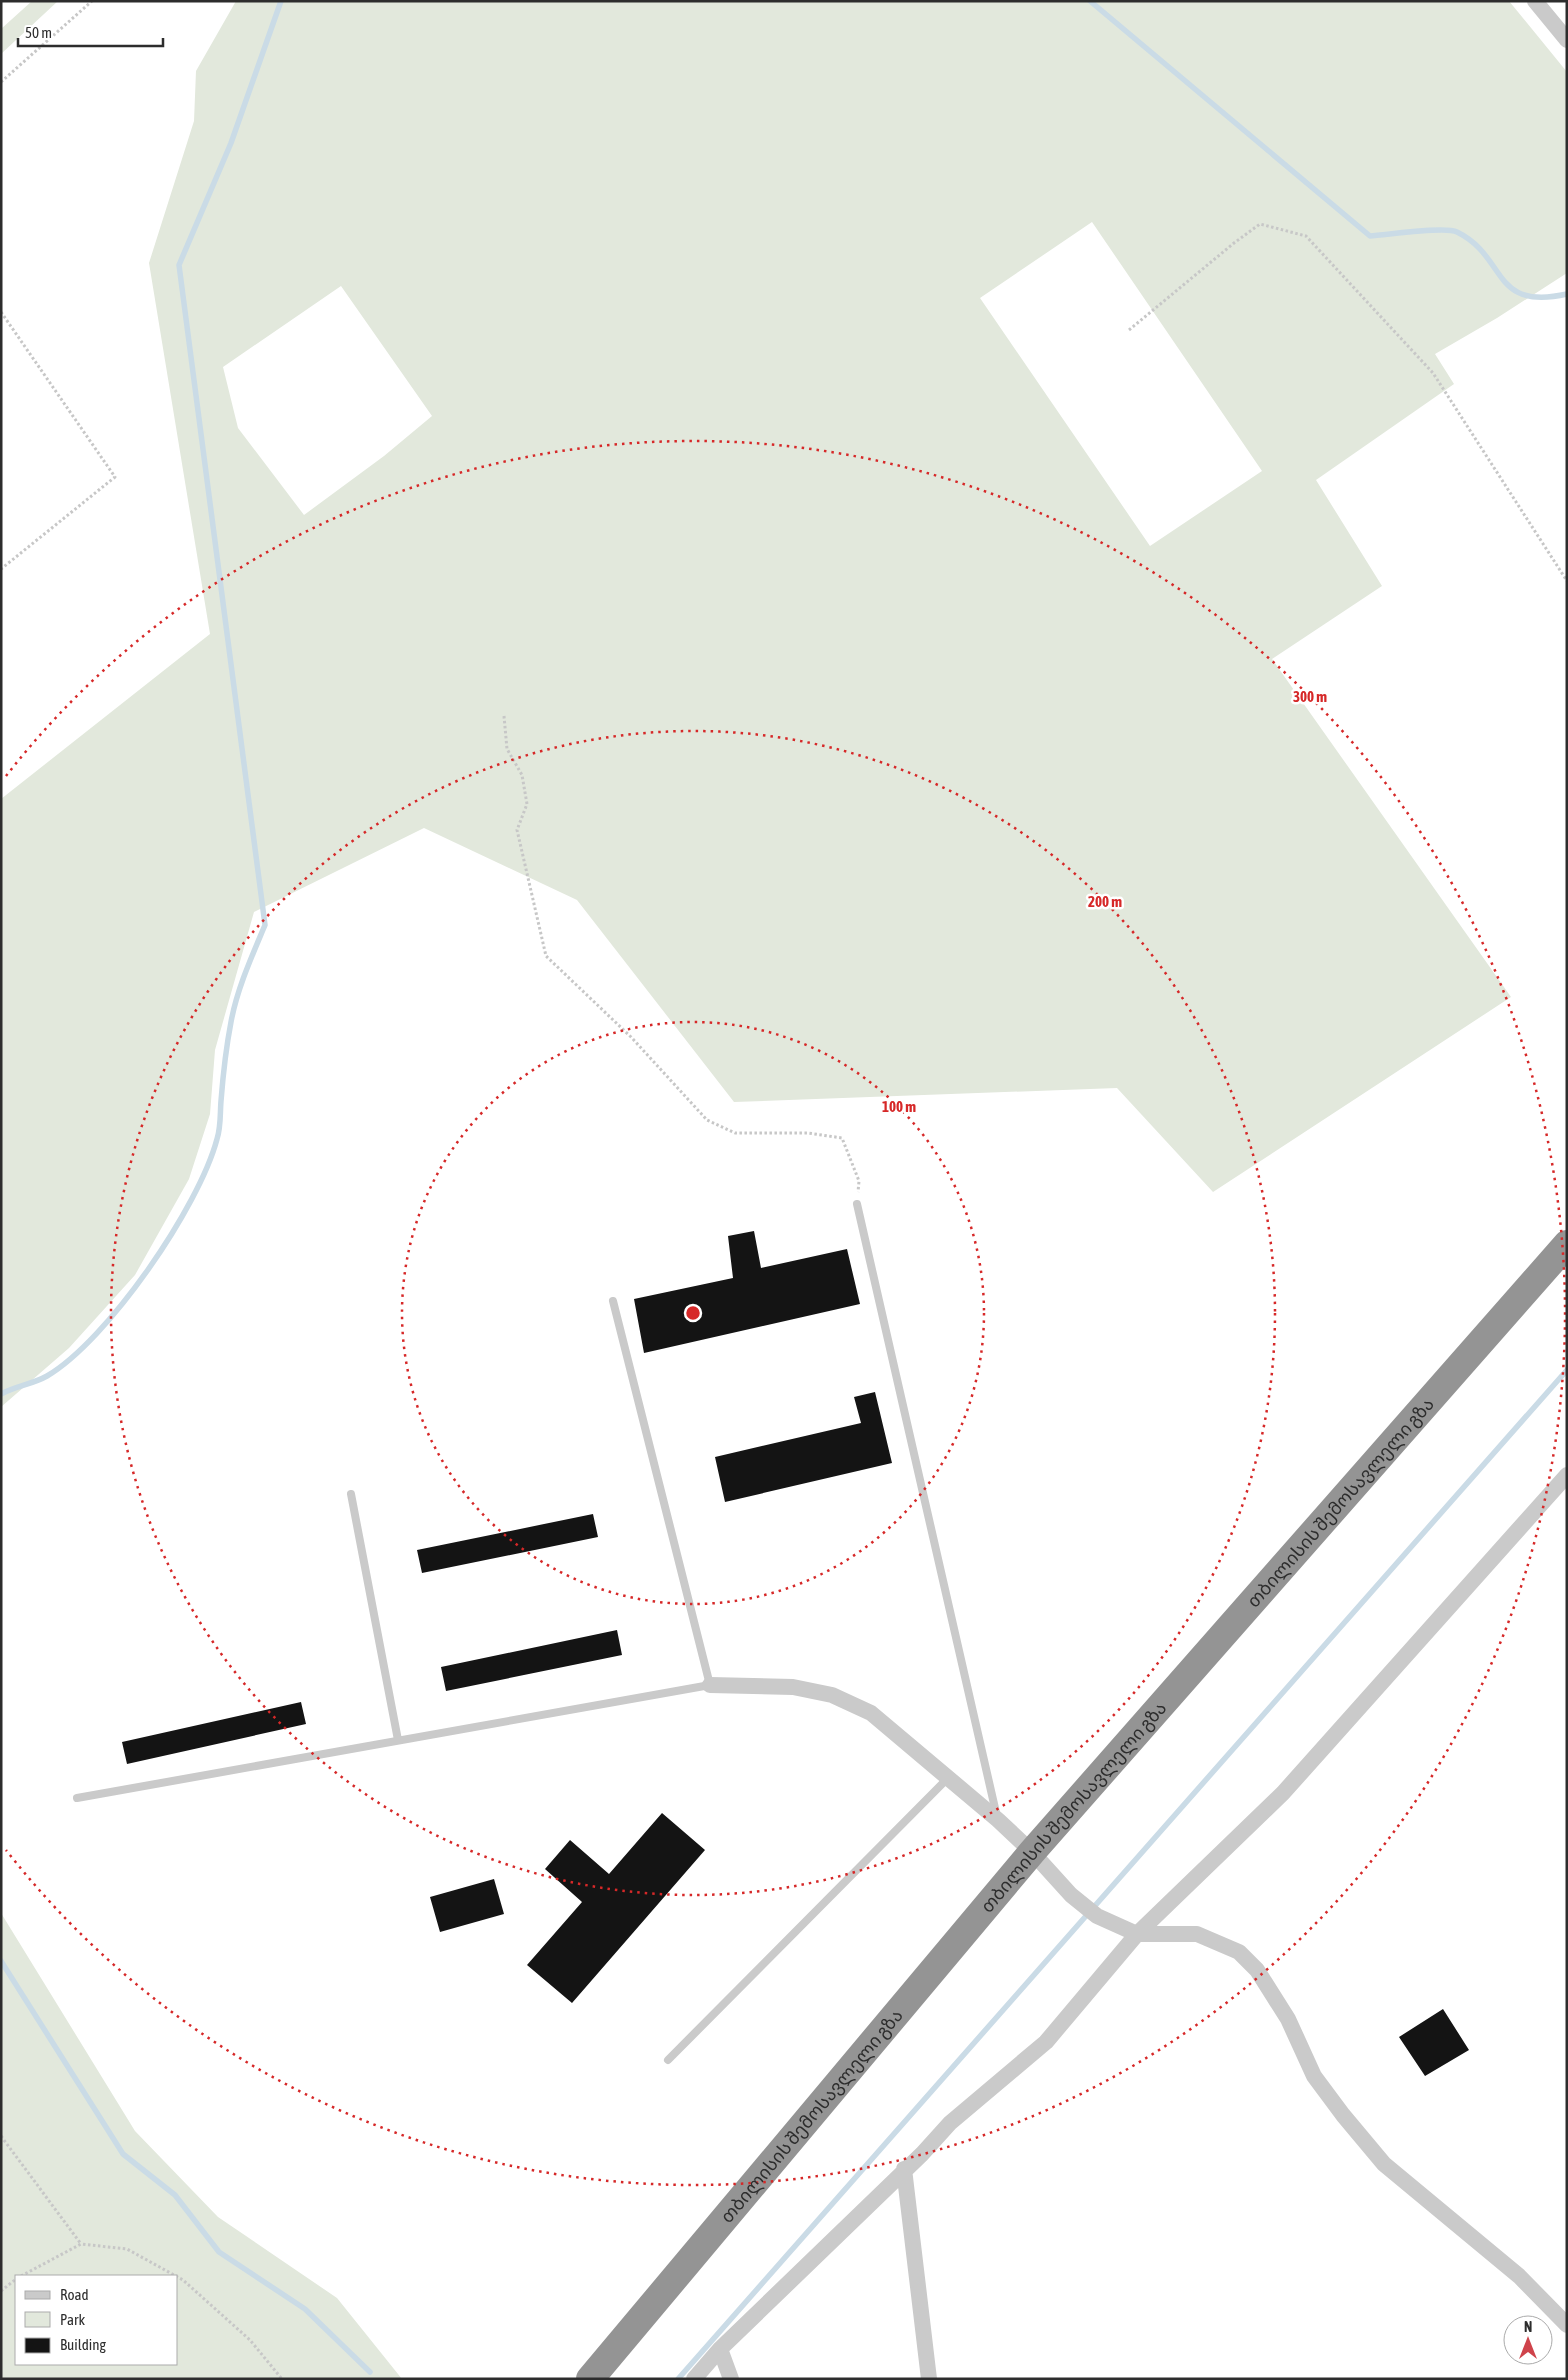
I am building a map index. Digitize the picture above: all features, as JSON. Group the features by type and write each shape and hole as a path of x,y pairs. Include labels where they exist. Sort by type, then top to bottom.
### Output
{"highway":[{"name":"თბილისის შემოსავლელი გზა","path":"590,2379 1032,1852 1567,1244"}],"street":[{"path":"1535,1 1567,40"},
{"path":"694,2379 720,2349 904,2169 922,2154 950,2122 1046,2042 1137,1934 1283,1793 1567,1474"},
{"path":"710,1684 793,1687 832,1695 871,1713 998,1820 1032,1852 1071,1894 1097,1916 1137,1934 1197,1934 1238,1952 1257,1970 1288,2019 1314,2076 1342,2115 1384,2164 1520,2276 1567,2325"},
{"path":"904,2169 929,2379"},
{"path":"720,2349 731,2379"}],"lane":[{"path":"857,1204 998,1820"},
{"path":"76,1798 710,1684 613,1301"},
{"path":"351,1494 398,1740"},
{"path":"668,2060 948,1778"}],"path":[{"path":"1,82 92,1"},
{"path":"1129,330 1234,243 1260,224 1306,236 1433,373 1567,581"},
{"path":"1,312 115,478 1,569"},
{"path":"504,716 507,749 522,775 528,804 517,830 546,956 632,1037 707,1120 736,1132 808,1132 842,1138 859,1181 857,1204"},
{"path":"1,2136 81,2244"},
{"path":"23,2275 81,2244 127,2250 174,2275"},
{"path":"178,2277 250,2340 282,2379"},
{"path":"1,2291 15,2280"}],"green space":[{"path":"32,1 58,1 1,54 1,29"},
{"path":"236,1 1509,1 1567,72 1567,273 1497,318 1435,354 1454,384 1316,480 1382,586 1272,659 1511,997 1213,1192 1117,1088 734,1102 577,900 424,828 254,912 215,1050 210,1114 189,1179 135,1275 69,1348 1,1407 1,799 210,634 149,263 194,121 196,71","holes":["1092,222 1262,471 1150,546 980,298","341,286 432,416 384,456 304,515 238,428 223,367"]},
{"path":"1,1913 135,2131 218,2217 337,2298 402,2379 1,2379"}],"building":[{"path":"754,1231 761,1268 847,1249 860,1304 644,1353 634,1299 733,1278 728,1236"},
{"path":"875,1392 892,1463 725,1502 715,1457 861,1423 854,1397"},
{"path":"593,1514 598,1537 422,1573 417,1550"},
{"path":"617,1630 622,1655 446,1691 441,1667"},
{"path":"301,1702 306,1724 127,1764 122,1742"},
{"path":"662,1813 705,1850 572,2003 527,1965 582,1902 545,1869 570,1840 609,1874"},
{"path":"494,1879 504,1914 440,1932 430,1897"},
{"path":"1443,2009 1469,2050 1425,2076 1399,2037"}],"waterway":[{"path":"1,1394 47,1376 71,1358 97,1333 148,1270 191,1200 207,1167 218,1134 229,1032 245,973 265,925 179,265 231,143 281,1"},
{"path":"1090,1 1370,236 1429,230 1451,230 1473,243 1485,255 1502,279 1524,295 1542,297 1567,294"},
{"path":"678,2379 1567,1370"},
{"path":"1,1961 123,2154 175,2195 219,2252 305,2309 370,2372"}]}
